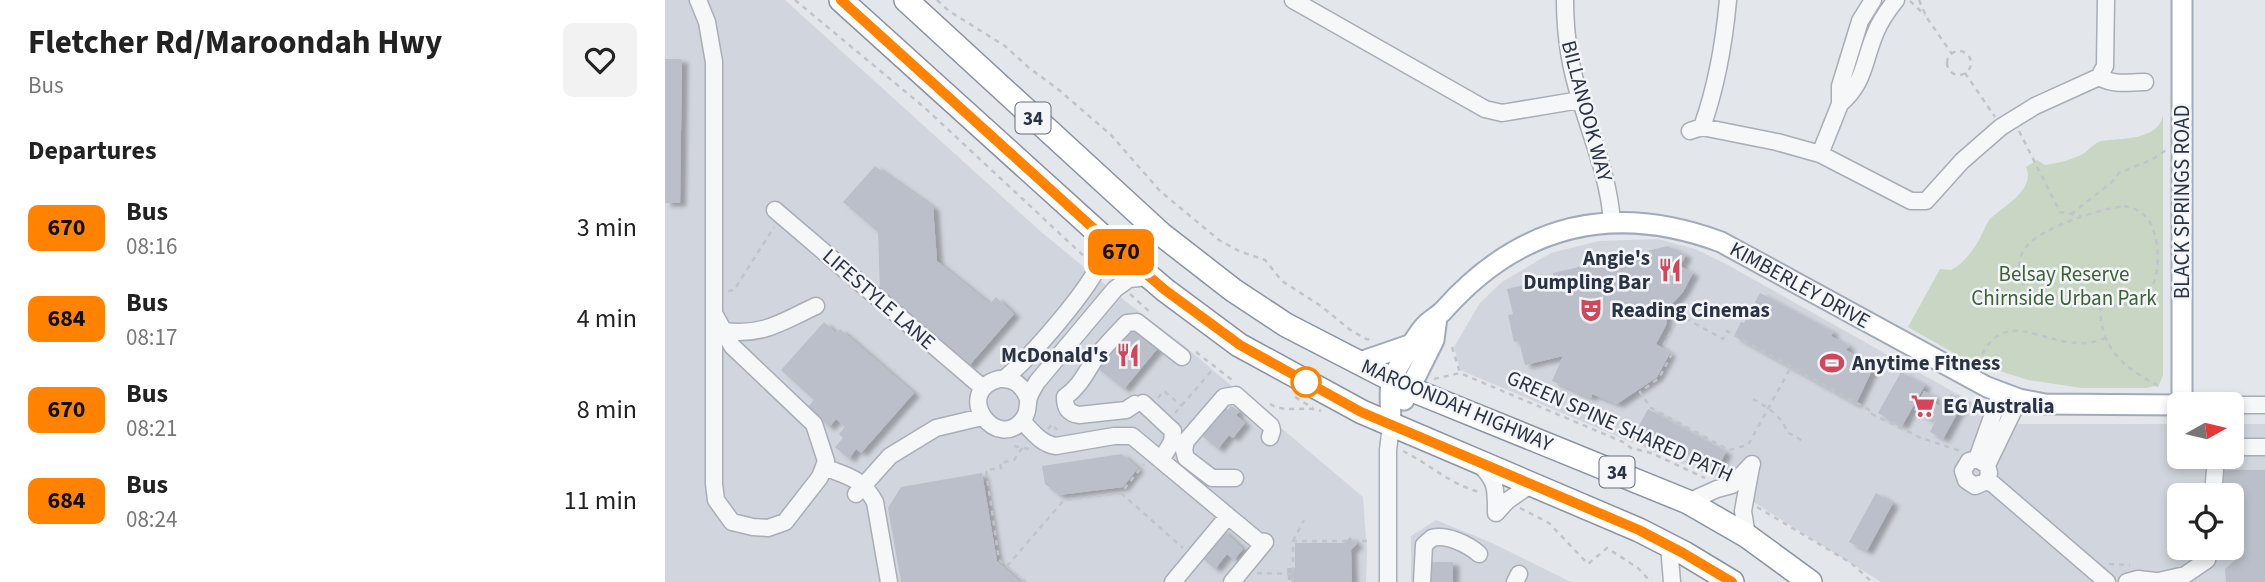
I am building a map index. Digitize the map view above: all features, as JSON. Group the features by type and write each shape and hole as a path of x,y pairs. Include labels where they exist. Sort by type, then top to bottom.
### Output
{"highway":[{"name":"MAROONDAH HIGHWAY","path":"841,0 1103,237 1240,345 1361,412 1390,435 1475,460 1639,530 1732,582"},
{"name":"MAROONDAH HIGHWAY","path":"906,0 1161,234 1233,290 1286,324 1357,363 1407,380 1688,502 1747,536 1810,582"}],"main road":[{"name":"BLACK SPRINGS ROAD","path":"2181,392 2182,0"},
{"name":"KIMBERLEY DRIVE","path":"1390,435 1407,380 1412,344 1423,327 1437,317 1484,270 1510,252 1573,228 1612,222 1665,225 1721,242 1912,347 2010,396 2062,405 2167,405"},
{"name":"KIMBERLEY DRIVE","path":"1407,380 1434,340 1437,317"},
{"path":"1357,363 1412,344"}],"street":[{"path":"698,0 708,22 714,62 714,484 716,500 732,522 768,528 785,522 820,477 826,461 814,424 732,346 715,314"},
{"path":"1293,0 1485,109 1502,113 1580,100"},
{"name":"BILLANOOK WAY","path":"1565,0 1569,56 1580,100 1602,164 1612,222"},
{"path":"1728,0 1718,72 1696,129 1777,142 1820,154 1903,198 1919,202 1932,197 1962,161 2008,117 2099,77 2105,66 2106,0"},
{"path":"1820,154 1840,104 1840,86 1860,21 1873,0"},
{"path":"1840,104 1853,92 1860,80 1875,32 1896,0"},
{"path":"2099,77 2109,83 2145,82"},
{"name":"LIFESTYLE LANE","path":"779,213 983,388"},
{"path":"1005,378 1029,355 1092,279 1103,256 1103,237"},
{"path":"1028,399 1024,389 1005,378 993,380 983,388 978,402 982,417 993,427 1001,429 1016,426 1026,414 1028,399 1050,364 1115,289 1129,279 1150,276"},
{"path":"725,331 745,334 760,331 816,306"},
{"path":"1160,460 1173,437 1173,431 1145,402 1126,410 1079,415 1067,410 1065,397 1077,388 1094,361 1127,323 1137,322 1182,356"},
{"path":"1235,478 1217,472 1193,449 1192,434 1224,397 1236,395 1271,425 1270,437"},
{"path":"2010,396 1983,463 1993,484 2107,582"},
{"path":"2244,405 2265,405"},
{"path":"859,490 890,456 936,428 982,417"},
{"path":"1022,421 1048,445 1132,436 1258,541 1265,542 1232,582"},
{"path":"1388,582 1390,435"},
{"path":"2244,447 2265,447"},
{"path":"1475,460 1492,476 1501,498 1531,485"},
{"path":"1688,502 1732,485 1752,464 1744,499 1747,536"},
{"path":"824,467 857,479 859,490 875,502 889,582"},
{"path":"1173,582 1228,516"},
{"path":"1422,582 1424,545 1432,538 1444,537 1473,548 1479,554"},
{"path":"1669,546 1672,582"},
{"path":"2127,582 2138,579 2162,581 2185,575 2203,560"},
{"path":"2195,582 2207,560"}],"path":[{"path":"937,0 949,11 1005,46 1059,90 1111,135 1160,191 1219,240 1239,251 1265,260 1282,281 1321,306 1349,330 1366,339 1388,343 1391,352"},
{"path":"1909,0 1927,18 1952,54"},
{"path":"1919,0 1927,18"},
{"path":"1959,51 1969,56 1970,67 1965,73 1958,75 1950,71 1947,64 1952,54 1959,51"},
{"path":"1965,73 1997,120 2008,117 2060,212 2083,216"},
{"path":"2071,214 2111,183 2119,173 2153,159 2171,146"},
{"path":"2114,207 2135,208 2148,219 2155,239 2157,277 2145,297 2126,304 2058,306 2037,301 2024,287 2019,270 2022,254 2028,244 2083,216 2114,207"},
{"path":"715,295 734,290 779,213"},
{"path":"2155,239 2165,242"},
{"path":"1671,306 1723,339 1727,331 1873,412 1872,414 1919,437 1955,451 1967,450 1974,443 1983,463"},
{"path":"2100,306 2101,326 2124,365 2160,387"},
{"path":"1680,314 1663,347 1673,352 1659,378 1640,392 1651,408 1729,450 1748,444 1791,367"},
{"path":"1977,365 1983,349 1995,337 2008,331 2018,329 2047,338 2087,344 2106,338"},
{"path":"1452,347 1460,373"},
{"path":"1167,424 1215,367"},
{"name":"GREEN SPINE SHARED PATH","path":"1407,380 1437,379 1460,373 1623,442 1631,448 1651,453 1724,488"},
{"path":"1145,402 1164,391 1182,406"},
{"path":"1289,393 1314,409"},
{"path":"1753,399 1769,408 1787,432 1803,441"},
{"path":"1390,435 1435,472 1453,483 1501,498 1549,523 1588,564 1607,548 1637,568 1651,582"},
{"path":"1022,448 1014,460 1000,463 1001,468 986,470 999,560 1026,582"},
{"path":"1007,566 1065,500 1121,493 1145,463 1138,458 1146,448"},
{"path":"1121,493 1191,555"},
{"name":"GREEN SPINE SHARED PATH","path":"1744,499 1851,564 1872,582"},
{"path":"1293,582 1293,541 1304,520"},
{"path":"1293,541 1367,541"},
{"path":"2100,563 2142,565"}],"shaded area":[{"path":"665,0 785,0 1040,231 1182,344 1363,497 1366,582 665,582"},
{"path":"1658,239 1695,249 1968,400 2017,424 2167,424 2167,469 2244,469 2244,424 2265,424 2265,582 1881,582 1712,476 1460,370 1454,347 1480,303 1502,282 1551,253 1599,241"},
{"path":"1436,520 1490,542 1571,582 1411,582 1411,536"}],"green space":[{"name":"Belsay Reserve Chirnside Urban Park","path":"2163,115 2163,375 2159,385 2146,388 2082,388 2028,380 1966,360 1908,327 1940,269 1951,270 1961,263 1973,249 1990,220 2023,190 2027,183 2026,167 2037,160 2045,165 2069,160 2101,141 2147,134 2160,123"}],"building":[{"path":"665,59 682,59 680,203 665,203"},
{"path":"875,166 933,207 937,261 990,304 996,297 1014,314 968,367 880,290 878,232 843,202"},
{"name":"Reading Cinemas","path":"1668,246 1686,255 1680,266 1693,273 1683,292 1671,305 1666,325 1656,344 1670,353 1657,377 1617,404 1592,394 1591,398 1552,381 1563,356 1525,365 1519,341 1514,342 1508,315 1513,314 1507,289 1554,278 1553,273"},
{"path":"1760,293 1833,332 1831,336 1849,346 1846,350 1874,366 1856,404 1734,336"},
{"path":"824,322 836,333 840,329 914,393 861,453 856,449 849,459 835,447 843,438 839,434 845,427 836,419 829,427 807,408 814,400 781,370"},
{"name":"McDonald's","path":"1130,325 1158,348 1124,389 1095,366"},
{"path":"1901,372 1925,385 1902,426 1878,413"},
{"path":"1924,391 1935,397 1933,402 1943,408 1951,394 1964,401 1943,439 1930,432 1935,422 1914,410"},
{"path":"1224,406 1228,410 1231,406 1239,411 1236,415 1245,423 1233,438 1229,435 1218,449 1201,435"},
{"path":"1648,409 1726,452 1717,469 1657,436 1652,445 1634,435"},
{"path":"1122,454 1138,468 1123,487 1059,495 1045,484 1042,466"},
{"path":"2223,470 2265,470 2265,582 2226,582 2225,569 2235,560 2244,560 2244,483 2223,483"},
{"path":"982,473 997,561 1020,582 901,582 888,508 901,487"},
{"path":"1876,493 1893,503 1867,551 1849,542"},
{"path":"1222,529 1243,549 1234,560 1227,554 1215,569 1200,556"},
{"path":"1350,537 1357,544 1351,550 1352,582 1288,580 1287,568 1295,568 1295,543 1344,543"},
{"path":"1453,562 1453,582 1419,582 1419,564"}],"bus line":[{"name":"670","path":"841,0 1103,237 1165,290 1240,345 1361,412 1639,530 1732,582"}],"place":[{"name":"Angie's Dumpling Bar","path":"1670,270"},
{"name":"Reading Cinemas","path":"1591,310"},
{"name":"McDonald's","path":"1128,355"},
{"name":"Anytime Fitness","path":"1832,363"},
{"name":"EG Australia","path":"1923,406"}]}
